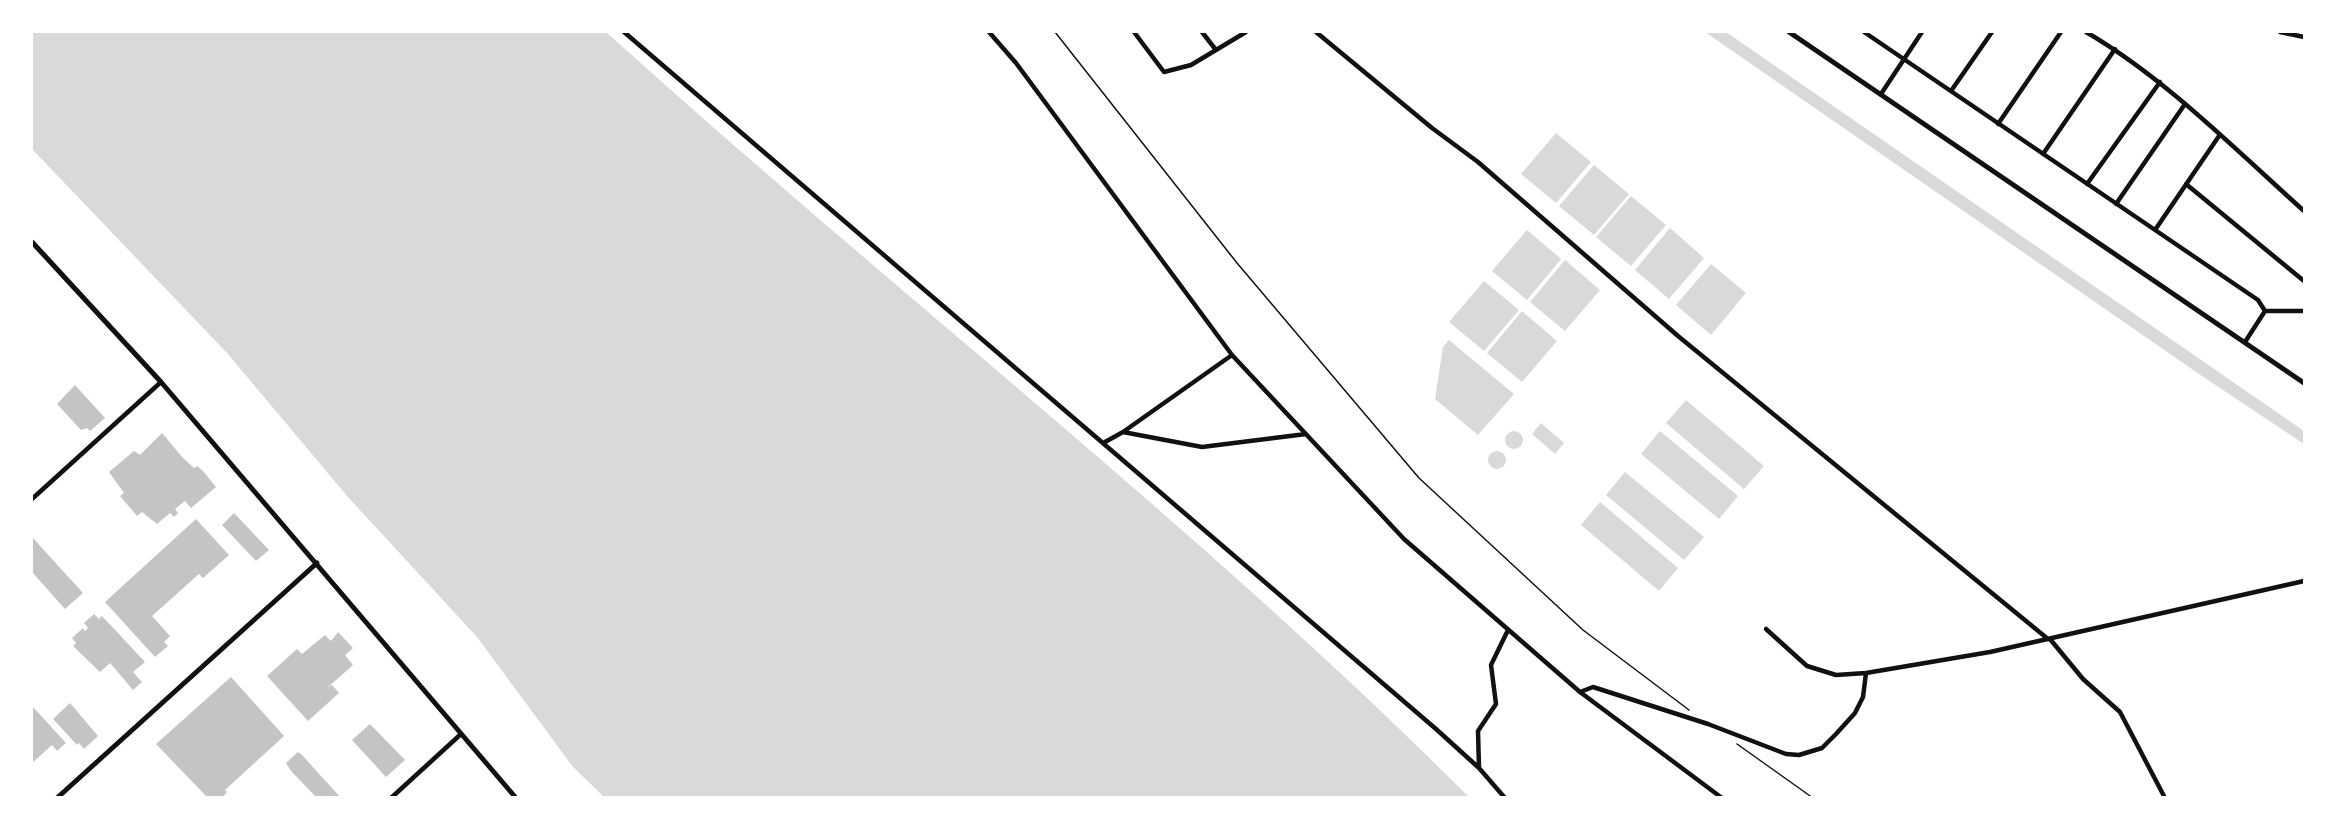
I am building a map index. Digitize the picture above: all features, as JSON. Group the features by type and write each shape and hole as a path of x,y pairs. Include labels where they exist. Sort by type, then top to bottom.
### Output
{"street":[{"path":"624,32 1105,442 1479,768 1505,798"},
{"path":"989,32 1016,63 1232,355 1404,539 1580,692 1722,798"},
{"path":"1134,32 1164,72 1191,64 1246,32"},
{"path":"1202,32 1216,50"},
{"path":"1316,32 1432,128 1478,162 1678,336 2049,639 2083,679 2121,712 2165,798"},
{"path":"1789,32 2304,383"},
{"path":"1864,32 2258,300 2265,311"},
{"path":"1881,94 1922,32"},
{"path":"1951,91 1992,32"},
{"path":"1998,123 2061,32"},
{"path":"2086,32 2115,49 2160,82 2304,211"},
{"path":"2280,32 2304,37"},
{"path":"2043,154 2115,49"},
{"path":"2087,184 2160,82"},
{"path":"2116,204 2185,104"},
{"path":"2155,230 2219,136"},
{"path":"2187,184 2304,281"},
{"path":"32,242 161,382 516,798"},
{"path":"2245,342 2265,311"},
{"path":"2265,311 2304,311"},
{"path":"1105,442 1124,432 1232,355"},
{"path":"32,499 161,382"},
{"path":"1124,432 1202,447 1306,434"},
{"path":"57,798 317,563"},
{"path":"1766,629 1807,666 1836,675 1866,673 1936,663 2304,581"},
{"path":"1479,768 1478,731 1496,704 1491,665 1508,630"},
{"path":"1580,692 1593,687 1708,724 1786,754 1799,755 1822,748 1855,713 1863,697 1866,673"},
{"path":"391,798 461,734"}],"path":[{"path":"1055,32 1237,262 1419,478 1583,630 1690,710"},
{"path":"1737,744 1813,798"}],"shaded area":[{"path":"32,32 606,32 714,128 1152,503 1366,697 1469,797 604,797 573,767 477,637 347,496 228,354 32,149"},
{"path":"1705,32 1726,32 2304,431 2304,444 2199,374"},
{"path":"1556,133 1591,162 1556,203 1521,174"},
{"path":"1594,165 1629,194 1594,235 1559,206"},
{"path":"1631,196 1666,225 1631,266 1596,237"},
{"path":"1670,228 1704,258 1669,299 1635,270"},
{"path":"1527,230 1561,259 1527,300 1492,271"},
{"path":"1565,260 1600,290 1565,331 1530,302"},
{"path":"1711,264 1746,293 1711,335 1676,305"},
{"path":"1484,281 1519,310 1484,351 1449,322"},
{"path":"1522,311 1557,341 1522,382 1487,353"},
{"path":"1449,340 1514,394 1478,435 1435,399 1443,347"},
{"path":"1686,400 1764,466 1744,489 1666,423"},
{"path":"1541,423 1564,443 1555,454 1532,434"},
{"path":"1510,431 1518,431 1523,436 1521,447 1510,449 1505,444 1505,436"},
{"path":"1660,431 1738,496 1719,519 1641,454"},
{"path":"1493,451 1501,451 1506,456 1504,467 1493,469 1488,464 1488,456"},
{"path":"1625,472 1704,537 1684,560 1606,495"},
{"path":"1600,502 1678,568 1659,591 1581,525"}],"building":[{"path":"75,385 105,418 90,431 87,428 81,430 57,404"},
{"path":"162,433 183,458 194,468 197,466 203,471 216,487 191,508 185,501 175,509 178,513 174,517 170,513 157,524 142,512 137,516 120,496 124,493 109,472 134,451 140,455"},
{"path":"234,513 269,550 256,561 222,525"},
{"path":"196,519 229,555 203,578 199,574 152,616 170,636 164,642 168,646 155,657 105,602"},
{"path":"32,537 83,593 65,609 32,572"},
{"path":"94,614 99,619 102,616 145,662 133,672 142,682 133,690 110,663 100,672 73,646 76,643 72,638 83,628 85,631 88,628 84,623"},
{"path":"338,632 353,648 345,655 353,665 327,688 332,685 339,693 308,721 267,676 297,649 302,654 325,635 331,641"},
{"path":"231,677 284,736 225,790 227,792 222,798 208,798 156,744"},
{"path":"70,703 98,736 84,749 79,743 77,745 53,719"},
{"path":"32,706 66,743 57,751 52,745 32,763"},
{"path":"370,724 405,760 386,777 352,740"},
{"path":"298,752 341,798 317,798 291,771 286,763"}]}
